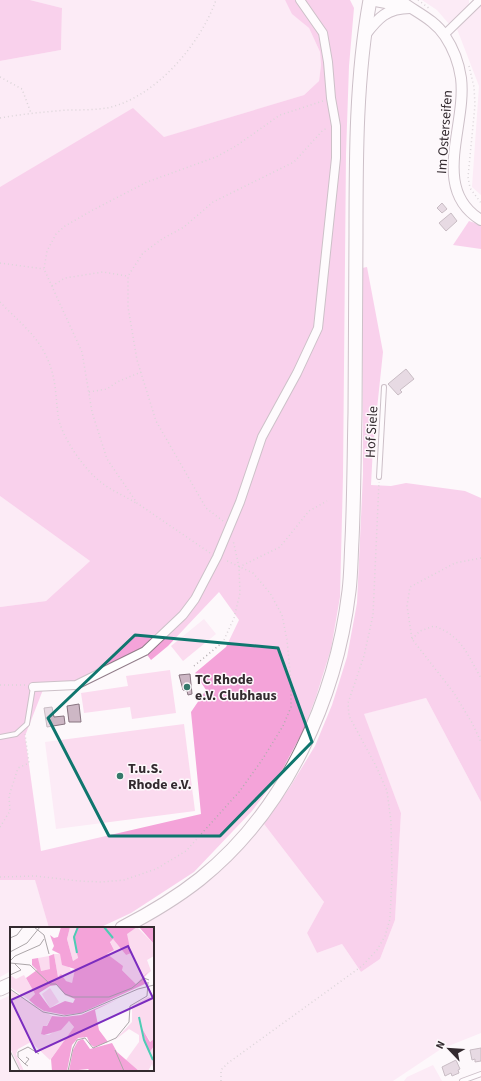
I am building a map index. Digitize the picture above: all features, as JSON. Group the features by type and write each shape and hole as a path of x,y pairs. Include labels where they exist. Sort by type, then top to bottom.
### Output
{"main road":[{"path":"124,927 168,901 200,878 232,849 260,816 284,781 306,742 323,702 338,654 350,589 353,521 356,156 360,77 364,36 370,0"},
{"path":"0,989 10,984"}],"street":[{"path":"33,687 76,685 145,651 183,615 195,599 217,557 240,502 262,437 298,373 318,328 336,158 336,126 323,33 300,0"},
{"name":"Im Osterseifen","path":"370,0 410,8"},
{"name":"Im Osterseifen","path":"400,0 410,8 429,19 444,35 456,58 461,79 461,98 454,186 460,201 466,209 481,220"},
{"path":"444,35 480,0"},
{"path":"364,36 384,14 393,9 410,8"}],"lane":[{"name":"Hof Siele","path":"380,478 384,387"},
{"path":"0,737 16,734 24,727 29,716 33,687"},
{"path":"462,1081 481,1074"}],"path":[{"path":"0,118 31,113 105,108 126,103 180,62 198,35 216,0"},
{"path":"0,77 22,89 31,113"},
{"path":"137,503 107,459 92,412 82,352 44,269 47,251 51,241 65,226 147,182 216,157 236,146 280,114 331,98"},
{"path":"194,666 223,642 234,618 240,593 239,567 230,528 206,508 156,421 137,360 128,307 128,276 143,253 162,239 184,228 212,202 294,162 323,130 336,126"},
{"path":"0,263 44,269"},
{"path":"52,286 65,278 103,272 128,276"},
{"path":"0,302 22,324 43,350 56,379 58,417 65,436 91,474 103,484 137,503 202,549 254,573 270,593 282,615 287,640 291,682 291,707 283,726 238,792 186,851 156,869 124,880 101,882 35,876 0,877"},
{"path":"89,392 107,389 117,382 141,372"},
{"path":"221,1081 222,1070 228,1063 362,966 377,950 388,928 392,877 391,822 387,791 376,766 349,716 348,703 364,656 372,615 380,478"},
{"path":"239,567 280,547 309,511 327,501"},
{"path":"481,558 455,563 410,586 407,606 412,639 454,693 472,722 481,742"},
{"path":"412,639 420,632 434,626 443,629 454,636 464,646 481,678"},
{"path":"0,685 33,687"},
{"path":"0,827 10,811 9,796 18,768 29,763 24,727"}],"highlighted area":[{"path":"135,635 278,648 312,742 220,836 109,836 48,718"}],"shaded area":[{"path":"0,0 30,0 62,8 61,50 0,61"},
{"path":"30,0 285,0 293,14 309,28 320,52 321,65 319,81 304,95 0,187 0,61 61,50 62,8"},
{"path":"285,0 350,0 354,8 349,66 346,154 343,476 340,597 331,649 316,697 303,731 280,774 252,811 194,872 131,913 101,927 49,927 35,880 0,880 0,607 46,601 90,561 0,496 0,187 133,108 164,137 304,95 319,81 321,65 320,52 309,28 292,14","holes":["219,592 239,620 226,647 195,673 206,690 191,712 201,814 41,851 25,736 46,682 75,681 142,648 151,660 168,646"]},
{"path":"422,0 469,0 469,6 449,24 437,10"},
{"path":"481,5 481,195 472,187 479,86 457,29"},
{"path":"469,221 481,225 481,249 453,245"},
{"path":"367,267 383,352 373,447 371,485 391,486 406,483 465,491 481,498 481,802 426,698 364,714 401,813 395,920 380,959 361,972 342,944 317,953 307,933 324,902 264,824 290,787 315,746 332,705 347,657 357,603 363,474 362,268"},
{"path":"0,496 90,561 46,601 0,607"},
{"path":"204,619 216,634 183,661 171,646"},
{"path":"170,670 176,713 132,719 130,707 84,713 81,693 128,686 126,676"},
{"path":"426,698 481,802 481,1033 441,1049 393,1081 0,1081 0,1000 10,995 10,1071 154,1071 154,927 141,927 207,882 264,824 324,902 307,933 317,953 342,944 361,972 380,959 395,920 401,813 363,714"},
{"name":"T.u.S. Rhode e.V.","path":"184,724 195,811 56,829 45,742"},
{"path":"35,879 49,927 10,927 10,972 0,977 0,880"},
{"path":"433,1065 442,1081 404,1081 407,1077"}],"building":[{"path":"442,203 447,209 442,213 437,208"},
{"path":"451,213 457,221 446,231 439,223"},
{"path":"406,369 414,379 400,390 402,392 398,395 388,384"},
{"name":"TC Rhode e.V. Clubhaus","path":"190,674 192,694 188,695 187,691 183,690 179,675"},
{"path":"79,704 81,722 69,722 67,706"},
{"path":"52,707 54,717 64,716 65,724 47,727 44,708"},
{"path":"481,1048 481,1061 475,1062 475,1059 472,1060 470,1050"},
{"path":"456,1060 460,1069 458,1070 459,1073 452,1076 451,1073 445,1076 442,1067"}],"place":[{"name":"TC Rhode e.V. Clubhaus","path":"187,687"},
{"name":"T.u.S. Rhode e.V.","path":"120,776"}]}
